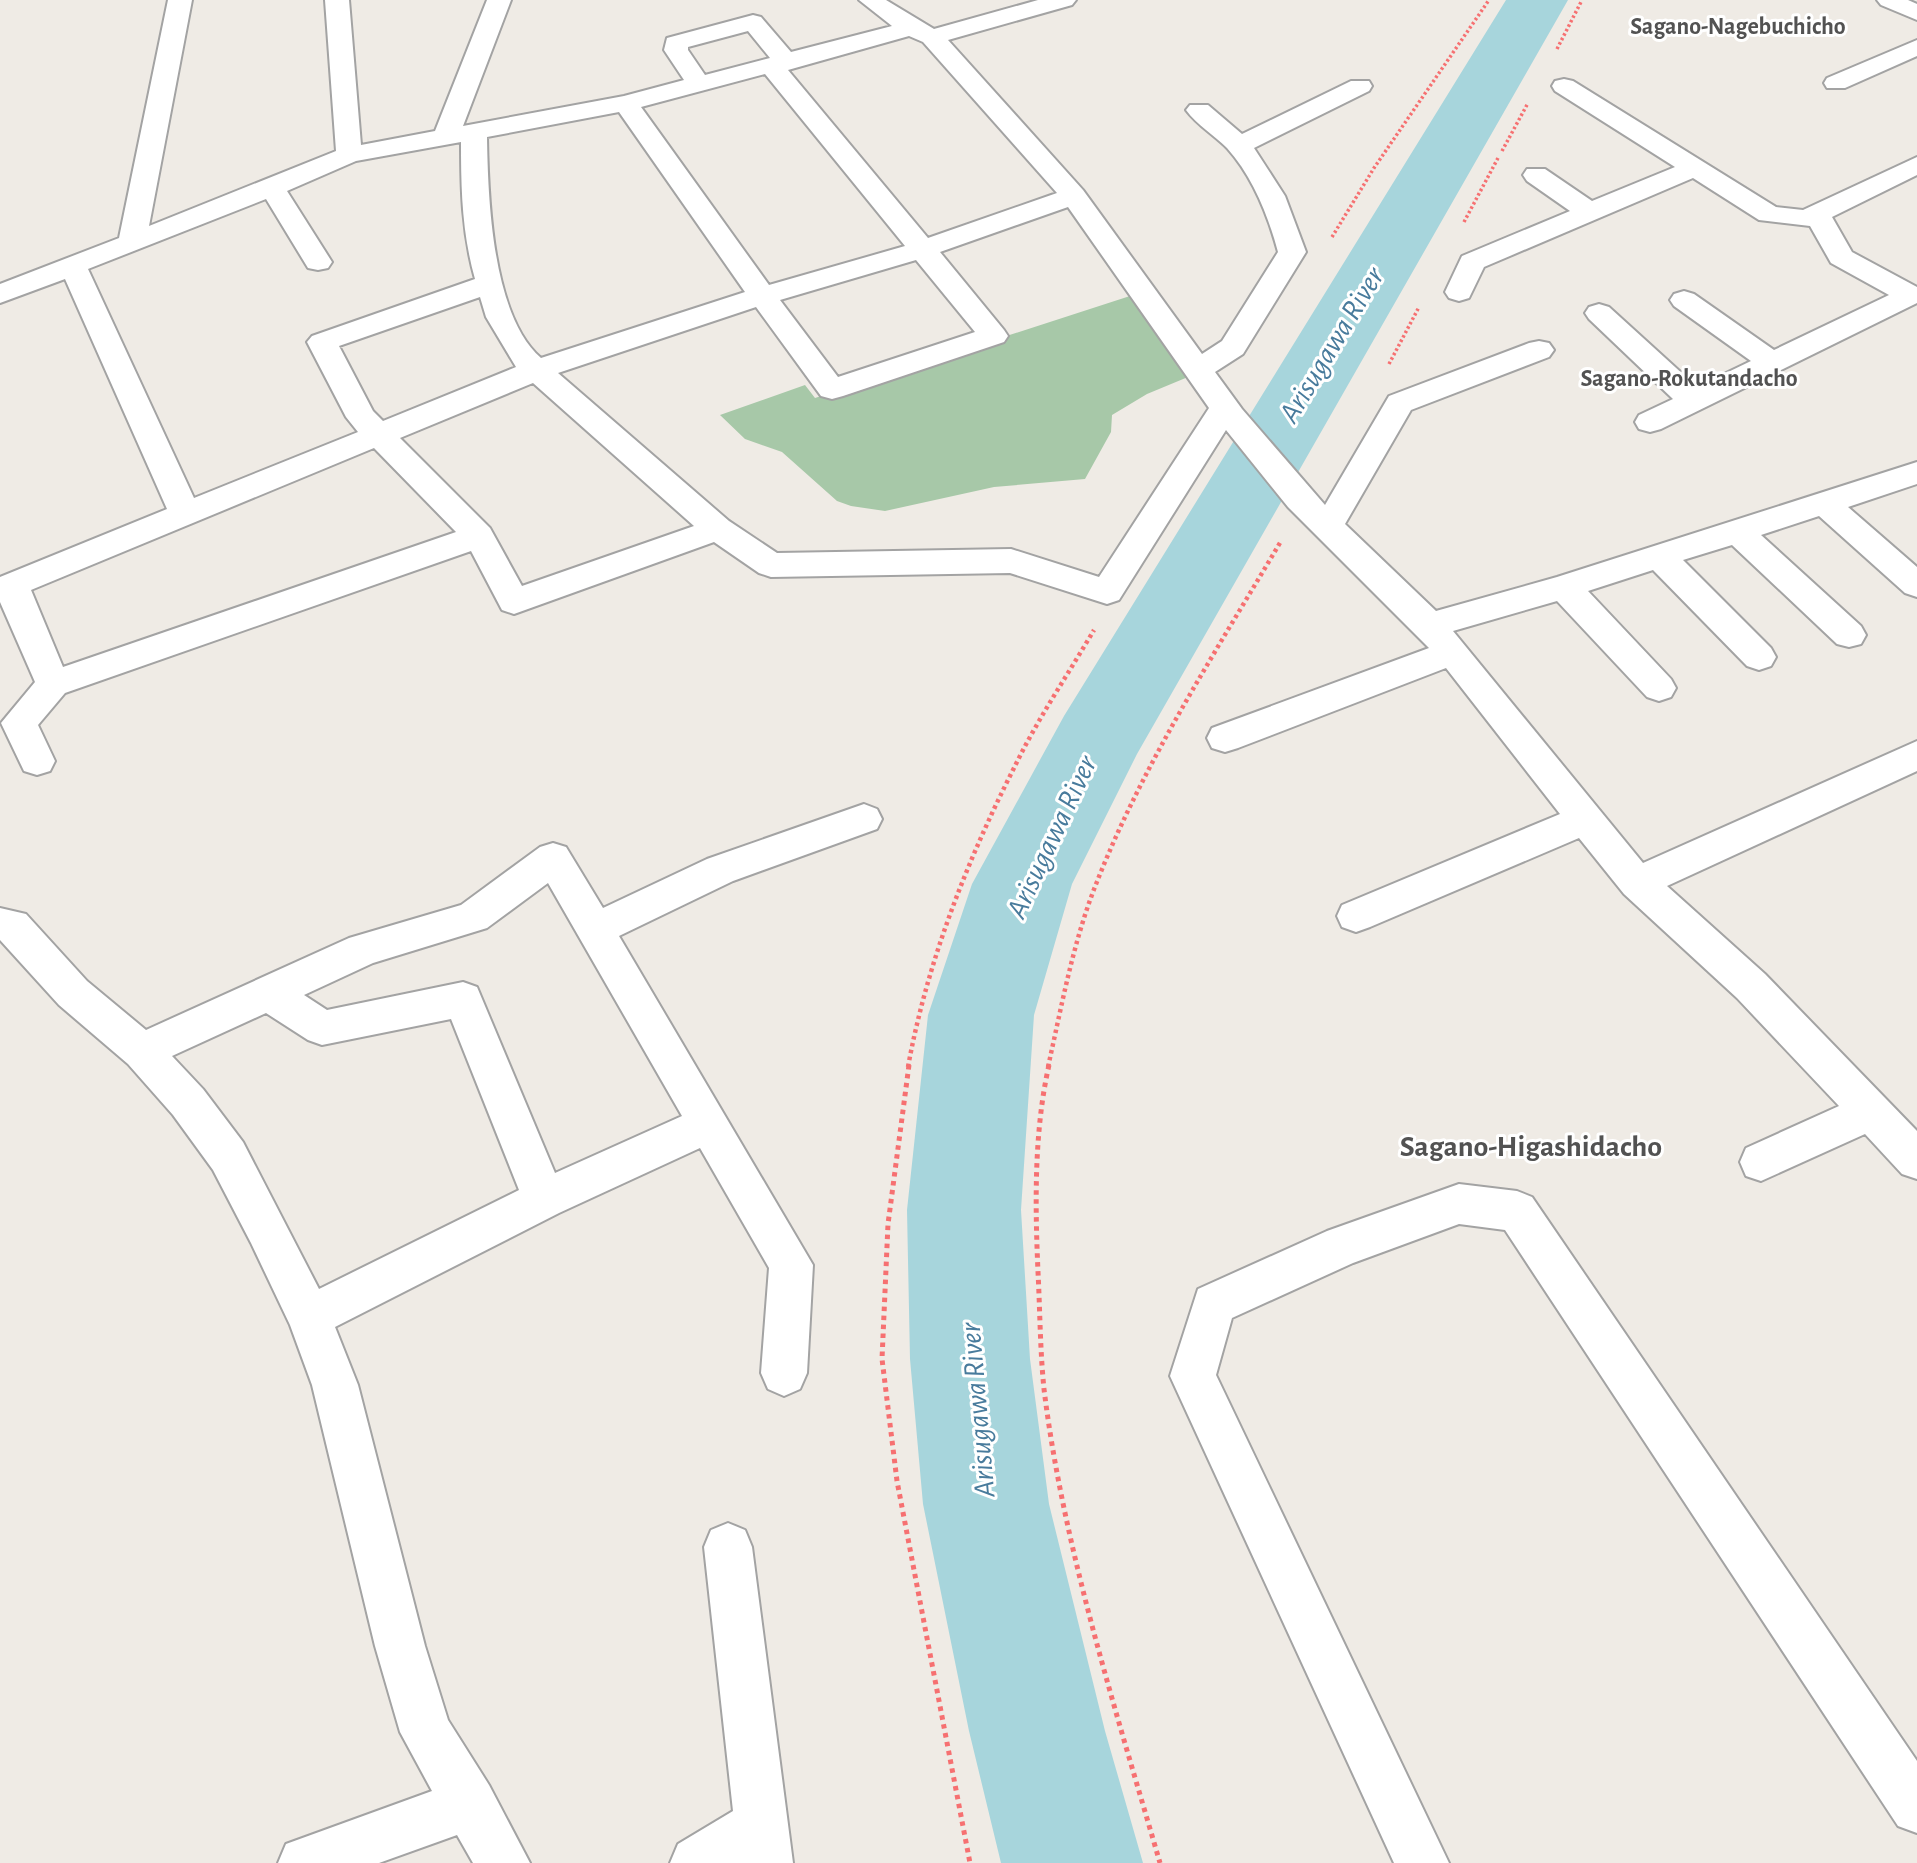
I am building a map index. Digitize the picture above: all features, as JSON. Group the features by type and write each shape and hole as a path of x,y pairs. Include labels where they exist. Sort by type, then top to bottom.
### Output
{"street":[{"path":"132,243 180,0"},
{"path":"337,0 349,155"},
{"path":"499,0 460,136 489,284 500,317 534,371 718,529 771,565 1011,561 1107,592 1228,411"},
{"path":"871,0 921,32 1074,196 1228,411 1311,512 1430,625 1637,883 1751,986 1871,1111 1911,1146"},
{"path":"1889,0 1917,13"},
{"path":"0,294 272,188 349,155 626,103 1056,1"},
{"path":"626,103 762,296 832,388 993,336 780,65 753,22 676,43 676,50 700,85"},
{"path":"1836,83 1917,47"},
{"path":"1239,146 1360,86"},
{"path":"1564,86 1769,214 1807,219 1917,165"},
{"path":"1198,369 1233,347 1292,252 1282,215 1239,146 1199,110"},
{"path":"1458,292 1472,262 1694,168"},
{"path":"1536,175 1590,212"},
{"path":"272,188 318,262"},
{"path":"52,684 6,588 534,371 762,296 923,249 1074,196"},
{"path":"1650,422 1912,295 1841,257 1817,215"},
{"path":"73,266 185,513"},
{"path":"489,284 322,342 361,417 479,536 514,602 718,529"},
{"path":"1684,300 1773,363"},
{"path":"1599,313 1694,401"},
{"path":"1311,512 1400,403 1539,350"},
{"path":"1430,625 1564,587 1917,473"},
{"path":"1825,504 1917,585"},
{"path":"1738,532 1849,635"},
{"path":"37,761 19,723 52,684 479,536"},
{"path":"1660,556 1759,657"},
{"path":"1564,587 1659,688"},
{"path":"1225,738 1453,652"},
{"path":"1637,883 1917,755"},
{"path":"597,929 720,870 864,819"},
{"path":"1356,916 1587,819"},
{"path":"142,1051 270,995 363,950 473,917 553,858 597,929 791,1265 784,1373"},
{"path":"0,924 12,925 72,993 142,1051 188,1102 228,1156 309,1317 335,1385 400,1646 426,1732 503,1863"},
{"path":"270,995 321,1028 463,999 544,1199"},
{"path":"1761,1161 1871,1111"},
{"path":"309,1317 544,1199 709,1124"},
{"path":"1422,1863 1193,1376 1214,1304 1342,1246 1459,1204 1517,1211 1917,1807"},
{"path":"696,1863 763,1844 728,1547"},
{"path":"305,1863 470,1804"}],"path":[{"path":"1326,247 1374,168 1489,0"},
{"path":"1160,1863 1106,1675 1059,1479 1044,1387 1036,1221 1044,1091 1063,998 1093,893 1146,772 1294,520 1311,512"},
{"path":"970,1863 917,1598 897,1481 882,1359 888,1224 900,1113 917,1018 942,932 1014,767 1097,624 1107,592"}],"green space":[{"path":"1130,296 1188,377 1147,394 1112,415 1111,432 1085,479 994,487 885,511 851,506 837,501 782,452 745,439 720,415 805,385 815,398"}],"waterway":[{"name":"Arisugawa River","path":"1072,1863 1037,1731 986,1504 970,1359 964,1210 981,1015 1022,884 1097,741 1537,0"}],"district":[{"name":"Sagano-Nagebuchicho","path":"1738,27"},
{"name":"Sagano-Rokutandacho","path":"1689,379"},
{"name":"Sagano-Higashidacho","path":"1531,1147"}]}
